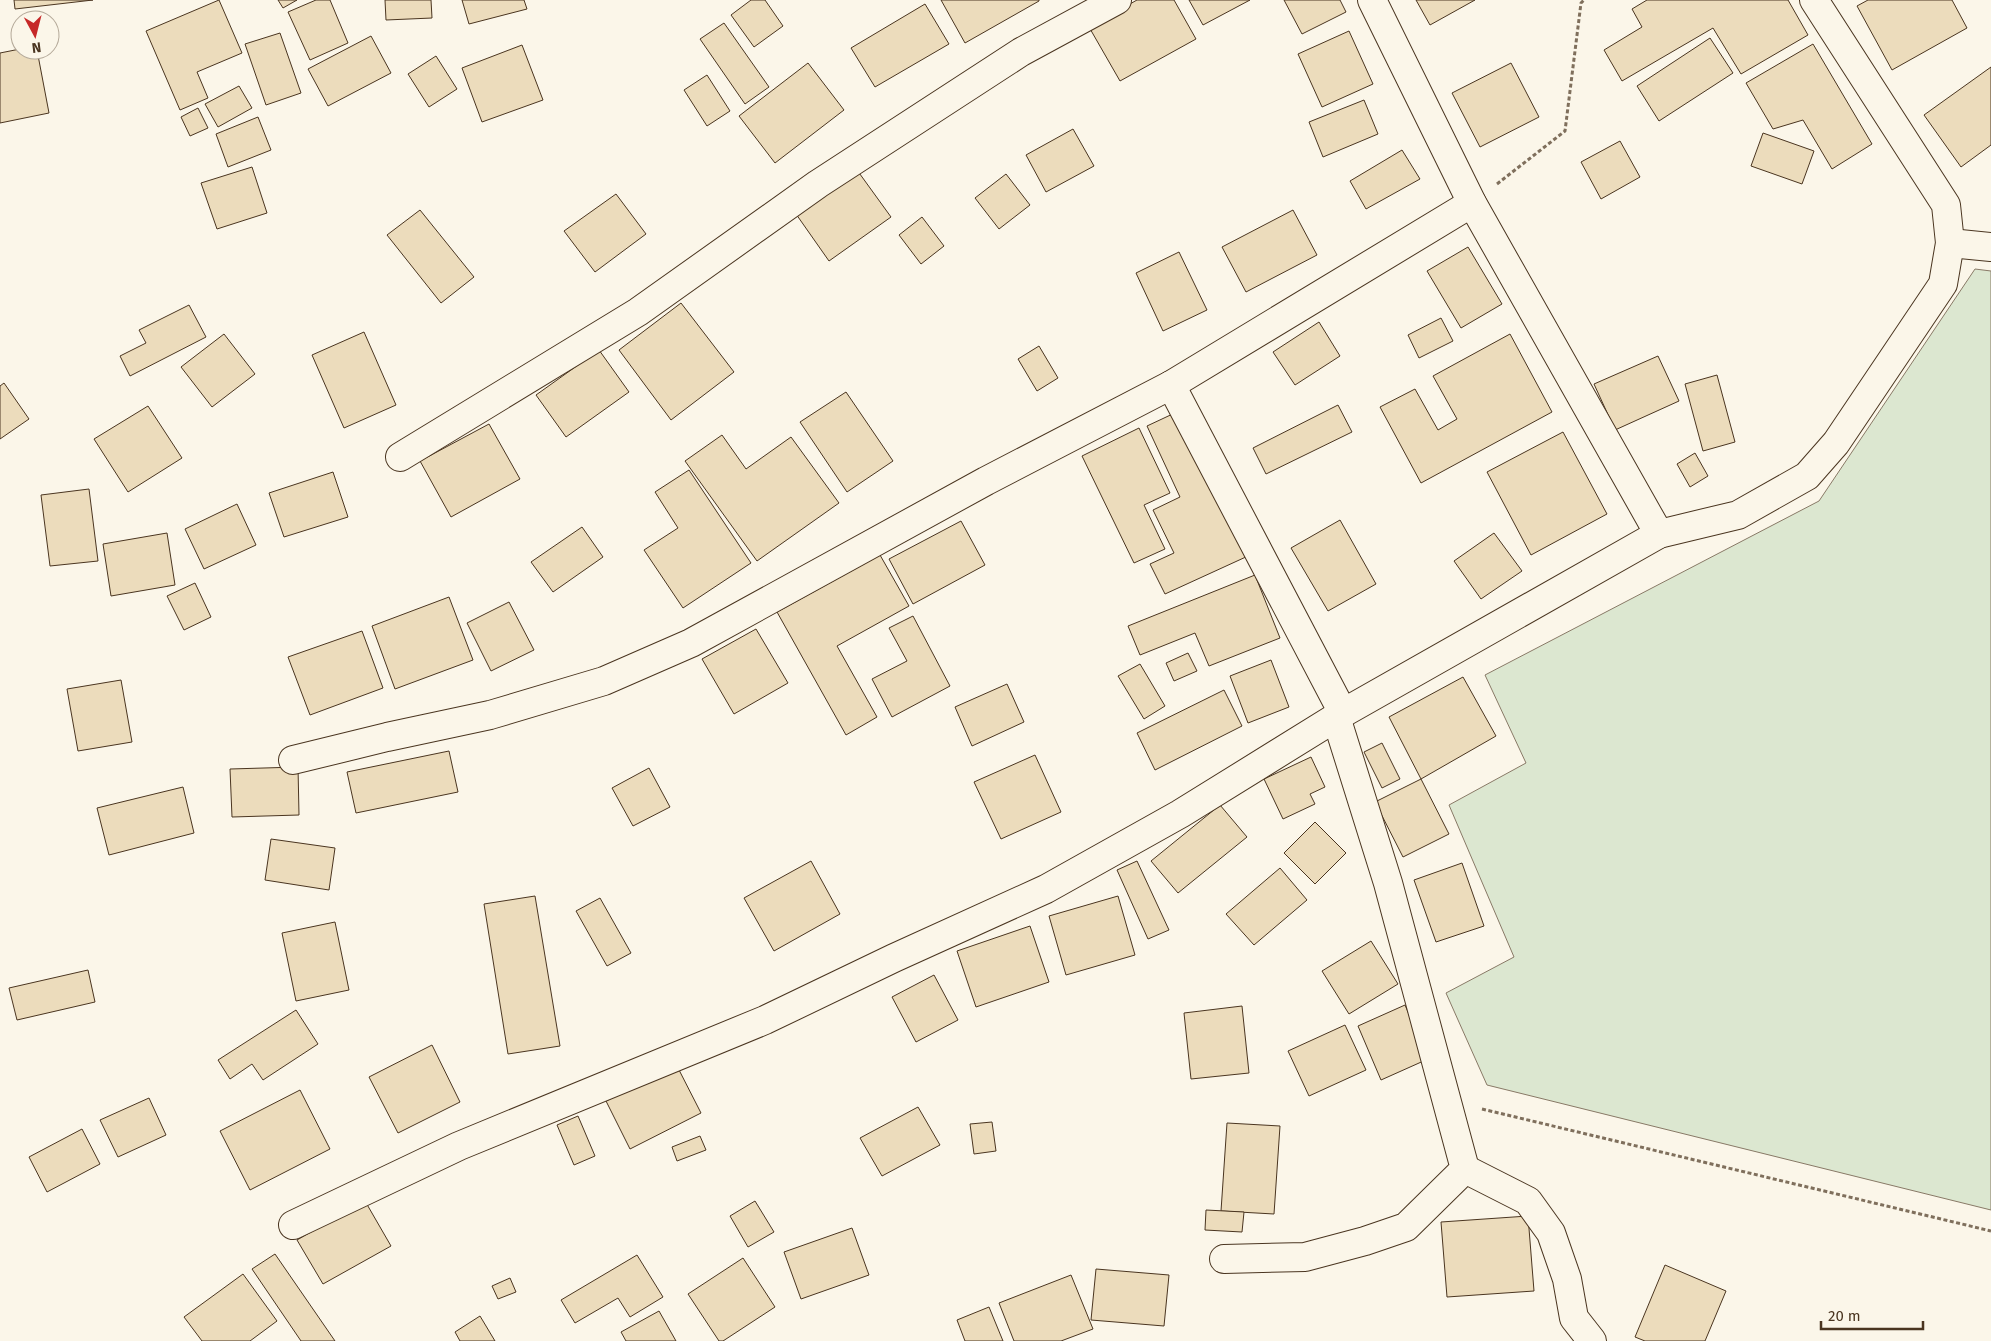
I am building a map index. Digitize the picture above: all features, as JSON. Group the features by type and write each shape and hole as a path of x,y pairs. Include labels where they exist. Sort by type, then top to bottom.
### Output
{"street":[{"path":"400,457 638,312 818,184 1021,52 1117,0"},
{"path":"1372,0 1472,203 1659,534"},
{"path":"294,1225 459,1146 766,1020 894,958 1046,889 1180,814 1339,715 1659,534 1738,515 1807,476 1836,444 1943,284 1950,242 1946,206 1814,0"},
{"path":"292,760 490,715 604,682 692,643 986,481 1171,386 1472,203"},
{"path":"1950,242 1991,247"},
{"path":"1171,386 1339,715 1388,883 1465,1169 1528,1201 1551,1233 1567,1279 1574,1318 1592,1341"},
{"path":"1224,1259 1305,1257 1365,1241 1406,1227 1465,1169"}],"path":[{"path":"1472,203 1565,131 1581,3 1584,0"},
{"path":"1445,1100 1991,1231"}],"green space":[{"path":"1975,269 1991,271 1991,1210 1487,1085 1446,993 1514,957 1449,805 1526,763 1485,675 1819,501"}],"building":[{"path":"14,0 93,0 15,9"},
{"path":"219,0 242,53 197,72 208,98 180,110 146,31"},
{"path":"278,0 297,0 283,8"},
{"path":"316,0 330,0 348,43 310,60 288,12"},
{"path":"385,0 431,0 432,18 386,20"},
{"path":"462,0 524,0 527,9 469,24"},
{"path":"751,0 765,0 783,26 754,47 731,15"},
{"path":"941,0 1039,0 1039,1 965,43"},
{"path":"1137,0 1174,0 1196,39 1120,81 1089,27"},
{"path":"1189,0 1250,0 1203,25"},
{"path":"1284,0 1340,0 1346,12 1302,34"},
{"path":"1416,0 1475,0 1430,25"},
{"path":"1647,0 1788,0 1808,35 1741,74 1713,28 1622,81 1604,50 1642,27 1632,9"},
{"path":"1868,0 1952,0 1967,28 1892,70 1857,6"},
{"path":"925,4 949,44 875,87 851,48"},
{"path":"724,23 769,87 745,104 700,39"},
{"path":"1349,31 1373,84 1322,107 1298,54"},
{"path":"280,33 301,93 266,105 245,44"},
{"path":"371,36 391,73 328,106 308,69"},
{"path":"1710,38 1733,73 1659,121 1637,86"},
{"path":"1813,44 1872,144 1832,169 1803,120 1773,129 1746,83"},
{"path":"522,45 543,100 482,122 462,68"},
{"path":"10,51 10,60 39,60 49,113 0,123 0,53"},
{"path":"436,56 457,89 429,107 408,74"},
{"path":"808,63 844,110 775,163 739,116"},
{"path":"1511,63 1539,117 1480,147 1452,93"},
{"path":"1991,67 1991,145 1961,167 1924,115"},
{"path":"707,75 730,111 707,126 684,90"},
{"path":"239,86 252,108 218,127 205,104"},
{"path":"1364,100 1378,134 1323,157 1309,122"},
{"path":"198,108 208,128 190,136 181,117"},
{"path":"258,117 271,150 228,167 216,134"},
{"path":"1073,129 1094,166 1046,192 1026,155"},
{"path":"1763,133 1814,151 1802,184 1751,166"},
{"path":"1620,141 1640,177 1601,199 1581,162"},
{"path":"1402,150 1420,179 1366,209 1350,181"},
{"path":"252,167 267,213 217,229 201,183"},
{"path":"857,170 891,217 829,261 796,214"},
{"path":"1006,174 1030,205 999,229 975,198"},
{"path":"616,194 646,234 595,272 564,231"},
{"path":"420,210 474,277 441,303 387,235"},
{"path":"1293,210 1317,255 1246,292 1222,247"},
{"path":"922,217 944,246 921,264 899,235"},
{"path":"1468,247 1502,304 1461,328 1427,271"},
{"path":"1179,252 1207,310 1163,331 1136,273"},
{"path":"681,303 734,372 671,420 619,350"},
{"path":"189,305 206,337 130,376 120,356 146,343 139,330"},
{"path":"1441,318 1453,341 1419,358 1408,335"},
{"path":"1319,322 1340,356 1295,385 1273,352"},
{"path":"364,332 396,405 344,428 312,355"},
{"path":"224,334 255,374 212,407 181,367"},
{"path":"1510,334 1552,412 1421,483 1380,407 1415,389 1438,430 1457,419 1433,376"},
{"path":"1039,346 1058,378 1037,391 1018,359"},
{"path":"599,350 629,392 566,437 536,395"},
{"path":"1658,356 1679,401 1615,430 1594,384"},
{"path":"1717,375 1735,442 1703,451 1685,384"},
{"path":"4,383 29,419 0,439 0,386"},
{"path":"846,392 893,461 847,492 800,422"},
{"path":"1338,405 1352,432 1266,474 1253,448"},
{"path":"148,406 182,458 128,492 94,439"},
{"path":"1179,411 1248,556 1165,594 1150,564 1174,553 1153,510 1180,497 1147,426"},
{"path":"489,424 520,479 451,517 420,461"},
{"path":"1139,428 1170,493 1144,505 1165,549 1134,563 1082,456"},
{"path":"1563,432 1607,514 1531,555 1487,472"},
{"path":"722,435 746,469 791,437 839,503 757,561 685,461"},
{"path":"1695,453 1708,476 1690,487 1677,464"},
{"path":"689,470 751,563 683,608 644,550 678,528 655,492"},
{"path":"333,472 348,517 284,537 269,493"},
{"path":"89,489 98,561 50,566 41,495"},
{"path":"237,504 256,545 204,569 185,529"},
{"path":"1340,520 1376,584 1328,611 1291,548"},
{"path":"961,521 985,565 913,604 889,559"},
{"path":"582,527 603,557 553,592 531,562"},
{"path":"167,533 175,585 111,596 103,544"},
{"path":"1494,533 1522,571 1481,599 1454,561"},
{"path":"880,555 909,606 837,646 877,717 846,735 777,612"},
{"path":"1255,575 1280,638 1209,666 1195,633 1140,655 1128,626"},
{"path":"195,583 211,617 184,630 167,596"},
{"path":"449,597 473,660 395,689 372,626"},
{"path":"509,602 534,650 491,671 467,623"},
{"path":"913,616 950,686 892,717 872,679 907,661 889,628"},
{"path":"756,629 788,683 734,714 702,659"},
{"path":"362,631 383,688 310,715 288,657"},
{"path":"1188,653 1197,671 1174,681 1166,663"},
{"path":"1271,660 1289,707 1248,723 1230,676"},
{"path":"1140,664 1165,706 1144,719 1118,676"},
{"path":"1463,677 1496,736 1421,779 1389,717"},
{"path":"121,680 132,742 78,751 67,689"},
{"path":"1007,684 1024,722 972,746 955,707"},
{"path":"1224,690 1242,726 1155,770 1137,733"},
{"path":"1382,743 1400,779 1382,788 1364,752"},
{"path":"449,751 458,792 356,813 347,772"},
{"path":"1035,755 1061,812 1001,839 974,782"},
{"path":"1311,757 1325,787 1310,794 1315,804 1283,819 1264,779"},
{"path":"298,767 299,815 232,817 230,769"},
{"path":"649,768 670,807 633,826 612,788"},
{"path":"1421,779 1449,834 1403,857 1375,802"},
{"path":"183,787 194,833 109,855 97,808"},
{"path":"1220,805 1247,837 1178,893 1151,861"},
{"path":"1315,822 1346,853 1315,884 1284,853"},
{"path":"271,839 335,848 329,890 265,880"},
{"path":"811,861 840,914 774,951 744,898"},
{"path":"1137,861 1169,930 1148,939 1117,870"},
{"path":"1462,863 1484,926 1436,942 1414,880"},
{"path":"1280,868 1307,900 1254,945 1226,914"},
{"path":"535,896 560,1046 508,1054 484,904"},
{"path":"1118,896 1135,955 1066,975 1049,916"},
{"path":"600,898 631,953 607,966 576,911"},
{"path":"335,922 349,990 296,1001 282,933"},
{"path":"1030,926 1049,982 976,1007 957,951"},
{"path":"1371,941 1398,984 1349,1014 1322,971"},
{"path":"88,970 95,1002 17,1020 9,988"},
{"path":"934,975 958,1020 916,1042 892,997"},
{"path":"1405,1005 1428,1059 1381,1080 1358,1026"},
{"path":"1242,1006 1249,1073 1191,1079 1184,1013"},
{"path":"296,1010 318,1044 263,1080 252,1064 230,1079 218,1060"},
{"path":"1345,1025 1366,1070 1309,1096 1288,1051"},
{"path":"432,1045 460,1102 398,1133 369,1077"},
{"path":"677,1066 701,1113 630,1149 606,1101"},
{"path":"300,1090 330,1149 250,1190 220,1131"},
{"path":"149,1098 166,1135 118,1157 100,1120"},
{"path":"918,1107 940,1145 882,1176 860,1138"},
{"path":"578,1116 595,1156 574,1165 557,1125"},
{"path":"992,1122 996,1151 974,1154 970,1124"},
{"path":"1227,1123 1280,1126 1274,1214 1221,1211"},
{"path":"82,1129 100,1164 47,1192 29,1157"},
{"path":"700,1136 706,1150 677,1161 672,1147"},
{"path":"365,1201 391,1246 323,1284 297,1240"},
{"path":"755,1201 774,1232 748,1247 730,1216"},
{"path":"1206,1210 1244,1212 1242,1232 1205,1230"},
{"path":"1528,1216 1534,1291 1447,1297 1441,1222"},
{"path":"852,1228 869,1275 801,1299 784,1252"},
{"path":"275,1254 335,1341 301,1341 252,1269"},
{"path":"637,1255 663,1297 630,1317 618,1298 575,1323 561,1300"},
{"path":"743,1258 775,1307 723,1341 719,1341 688,1294"},
{"path":"1665,1265 1726,1291 1705,1341 1645,1341 1635,1337"},
{"path":"1096,1269 1169,1275 1164,1326 1091,1320"},
{"path":"243,1274 277,1321 250,1341 202,1341 184,1317"},
{"path":"1071,1275 1093,1329 1061,1341 1014,1341 999,1303"},
{"path":"510,1278 516,1292 498,1299 492,1286"},
{"path":"989,1307 1003,1341 965,1341 957,1320"},
{"path":"659,1311 676,1341 626,1341 621,1332"},
{"path":"480,1316 495,1341 460,1341 455,1332"}]}
